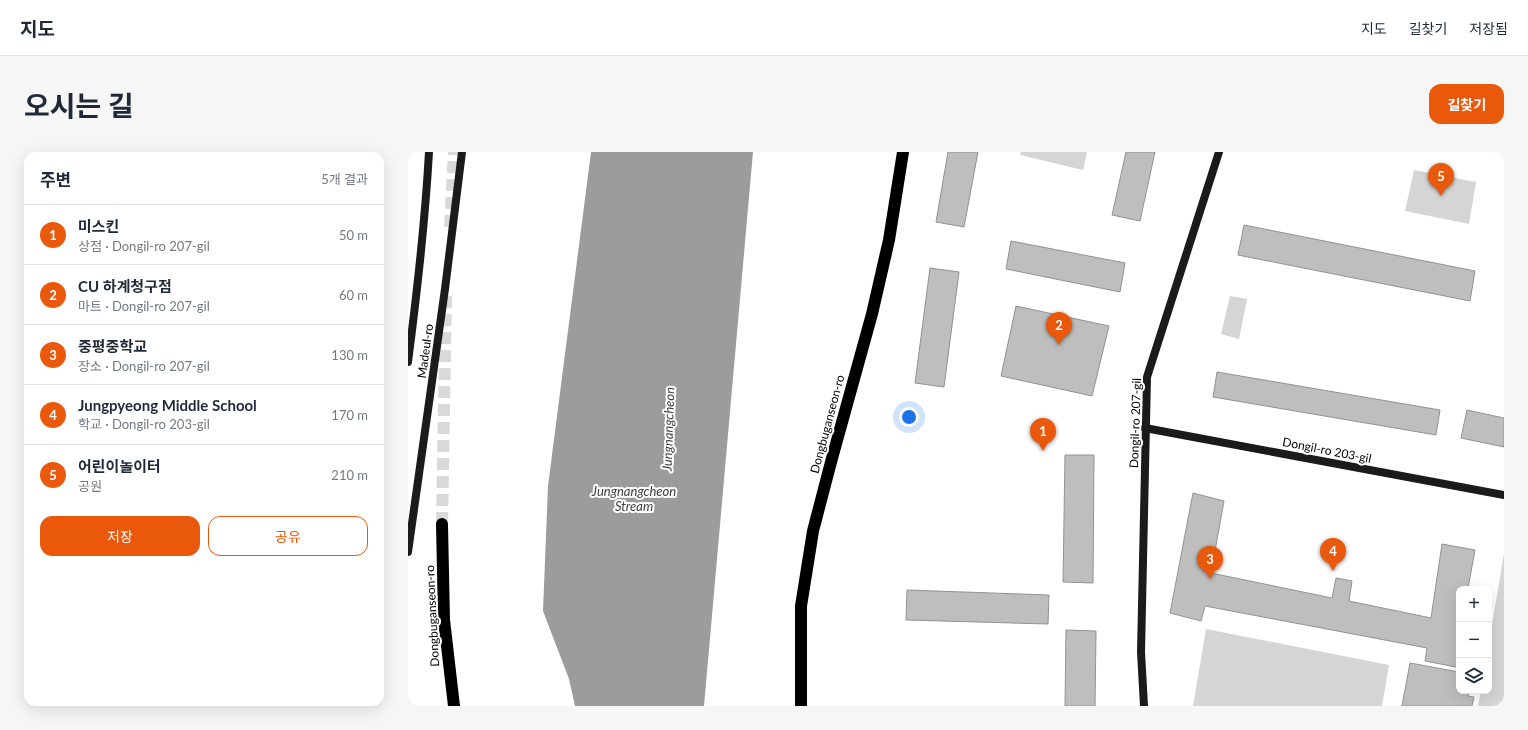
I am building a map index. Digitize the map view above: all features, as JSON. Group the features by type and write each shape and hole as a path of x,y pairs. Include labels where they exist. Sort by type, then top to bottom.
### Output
{"highway":[{"name":"Dongbuganseon-ro","path":"801,706 801,606 813,531 872,314 889,240 903,152"},
{"name":"Dongbuganseon-ro","path":"442,524 444,620 454,706"}],"street":[{"name":"Madeul-ro","path":"408,362 418,289 429,152"},
{"name":"Madeul-ro","path":"408,552 444,297 462,152"},
{"name":"Dongil-ro 207-gil","path":"1144,706 1141,652 1147,377 1219,152"},
{"name":"Dongil-ro 203-gil","path":"1145,428 1504,495"}],"shaded area":[{"path":"1021,152 1087,152 1083,170 1020,155"},
{"path":"1414,170 1476,182 1469,224 1405,211"},
{"path":"1230,296 1247,299 1239,339 1221,334"},
{"path":"1504,553 1504,706 1478,706 1480,694 1492,694 1492,625"},
{"path":"1206,629 1389,665 1382,706 1193,706"}],"water":[{"name":"Jungnangcheon Stream","path":"591,152 753,152 704,706 575,706 569,679 543,611 548,486"}],"building":[{"path":"948,152 978,152 964,227 936,222"},
{"path":"1126,152 1155,152 1140,221 1112,215"},
{"path":"1244,225 1475,271 1470,301 1238,255"},
{"path":"1011,241 1125,263 1120,292 1006,269"},
{"path":"930,268 959,272 944,387 915,383"},
{"path":"1016,306 1109,326 1092,396 1001,376"},
{"path":"1217,372 1440,410 1436,435 1213,397"},
{"path":"1467,410 1504,418 1504,447 1461,438"},
{"path":"1065,455 1094,455 1093,583 1063,582"},
{"path":"1193,493 1224,501 1211,573 1332,598 1336,578 1352,581 1349,601 1431,618 1442,544 1475,550 1469,586 1456,586 1456,667 1425,661 1427,648 1205,606 1201,621 1170,613"},
{"path":"907,590 1049,595 1048,624 906,620"},
{"path":"1066,630 1096,631 1095,706 1065,706"},
{"path":"1410,663 1456,671 1456,694 1468,694 1468,696 1474,697 1472,706 1402,706"}],"tunnel":[{"path":"450,227 454,152"},
{"path":"442,524 446,295"}],"place":[{"name":"어린이놀이터","path":"1441,196"},
{"name":"CU 하계청구점","path":"1059,345"},
{"name":"미스킨","path":"1043,451"},
{"name":"Jungpyeong Middle School","path":"1333,571"},
{"name":"중평중학교","path":"1210,579"}],"water label":[{"name":"Jungnangcheon","path":"668,429"}]}
